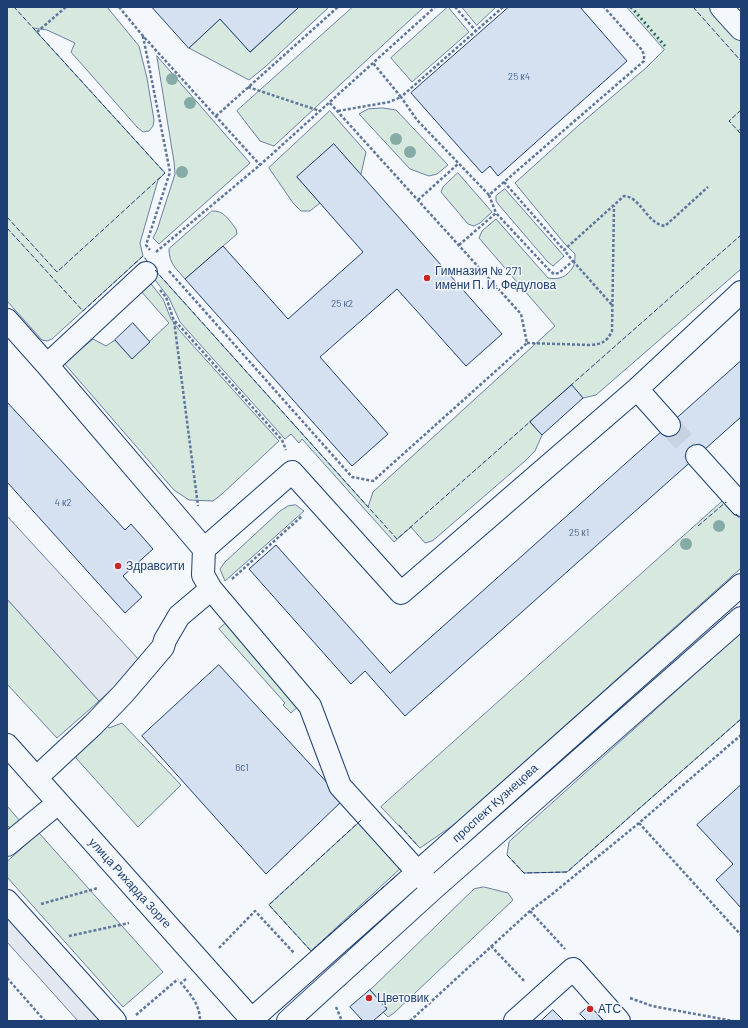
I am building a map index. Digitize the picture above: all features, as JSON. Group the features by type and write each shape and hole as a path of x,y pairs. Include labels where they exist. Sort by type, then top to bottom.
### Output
{"street":[{"path":"721,7 741,29"},
{"path":"47,365 155,269"},
{"path":"204,549 292,472 401,593 637,389 741,292"},
{"path":"7,320 204,549 203,575 213,591 310,706 340,786 434,889"},
{"path":"637,389 669,425"},
{"path":"697,456 741,505"},
{"name":"проспект Кузнецова","path":"252,1020 741,585"},
{"path":"36,778 93,725 123,694 163,647 165,640 179,616 213,591"},
{"name":"проспект Кузнецова","path":"288,1021 434,889 741,618"},
{"name":"улица Рихарда Зорге","path":"7,746 252,1020"},
{"path":"7,845 58,803"},
{"path":"13,907 48,947 125,1019"},
{"path":"515,1021 573,969 619,1021"}],"path":[{"path":"37,32 66,7"},
{"path":"119,7 143,36 260,165"},
{"path":"216,116 338,7"},
{"path":"143,36 170,172 146,245 154,254 260,165 435,7"},
{"path":"455,7 476,31"},
{"path":"337,111 388,102 401,97 503,7"},
{"path":"489,195 644,61 644,54 642,50 604,7"},
{"path":"373,63 401,97 417,120 489,195 496,213 550,272 554,274 558,273 573,261"},
{"path":"248,87 320,111"},
{"path":"329,102 521,314 527,343"},
{"path":"418,200 458,164"},
{"path":"504,182 613,306"},
{"path":"564,250 624,196 629,196 635,201 653,221 659,225 665,226 708,187"},
{"path":"155,269 352,477 374,482 527,343 590,345 600,344 609,339 612,331 613,306 614,205"},
{"path":"459,245 496,213"},
{"path":"155,269 174,321 199,510"},
{"path":"174,321 282,440 290,461 292,472"},
{"path":"213,591 318,501"},
{"path":"410,1021 530,910 551,895 639,823 741,735"},
{"path":"639,823 741,935"},
{"path":"13,907 29,908 98,888"},
{"path":"530,910 574,959 573,969"},
{"path":"48,947 57,939 129,923"},
{"path":"491,946 540,999"},
{"path":"7,978 45,1021"},
{"path":"125,1019 178,979"},
{"path":"182,983 195,999 200,1015 200,1021"},
{"path":"623,995 652,1006 733,1021"}],"shaded area":[{"path":"7,7 107,7 139,46 147,78 154,120 153,126 149,131 143,132 137,127 71,52 75,43 47,30 33,28 165,173 158,180 140,243 143,256 52,339 47,341 42,340 7,301"},
{"path":"299,7 329,7 249,80 189,48 220,19 250,52"},
{"path":"353,7 424,7 274,146 260,141 237,111"},
{"path":"448,7 469,32 412,82 391,58"},
{"path":"462,7 496,7 477,25"},
{"path":"627,7 715,7 741,37 741,128 738,131 741,134 741,269 596,395 583,398 571,385 530,422 542,435 535,451 432,541 425,543 411,527 394,542 302,439 299,443 291,434 285,439 180,322 169,298 149,272 153,268 368,507 373,492 555,326 479,238 482,231 496,219 548,278 556,279 562,277 573,267 575,263 575,254 564,243 515,183 579,125 647,67 664,50"},
{"path":"157,56 250,163 159,244 153,238 175,174"},
{"path":"383,108 396,110 448,165 437,174 429,176 410,169 359,114 368,109"},
{"path":"330,111 366,152 361,174 297,177 320,203 310,211 301,211 293,203 269,168"},
{"path":"458,173 492,212 480,223 474,226 468,224 441,192 443,187"},
{"path":"505,189 564,256 553,266 547,261 496,201 496,196"},
{"path":"212,211 220,212 226,216 236,229 237,234 185,279 172,262 169,249"},
{"path":"148,280 163,299 171,319 180,331 279,441 213,501 189,500 174,490 64,363 93,339 106,346 115,340 132,358 169,323 140,290"},
{"path":"725,499 741,517 741,568 455,824 420,848 381,807"},
{"path":"296,505 304,511 225,581 220,569 225,562 280,511 288,506"},
{"path":"7,516 141,662 99,701 7,599"},
{"path":"7,599 99,701 57,738 7,684"},
{"path":"231,619 303,702 291,713 283,705 285,703 219,629"},
{"path":"741,633 741,719 567,872 524,873 507,855 509,842"},
{"path":"104,722 109,728 122,723 181,785 138,827 76,758 78,747"},
{"path":"7,806 20,821 11,829 7,825"},
{"path":"362,820 404,865 311,951 269,905"},
{"path":"39,833 163,972 123,1007 7,877 7,862"},
{"path":"484,887 508,893 513,900 388,1017 383,1012 387,1008 370,990 474,889"},
{"path":"7,914 101,1021 78,1021 7,942"}],"building":[{"path":"152,7 299,7 250,52 220,19 189,48"},
{"path":"509,7 580,7 627,61 498,176 490,166 482,173 411,93"},
{"path":"334,144 502,334 466,366 397,289 320,357 388,434 352,466 185,279 223,246 288,319 363,252 297,177"},
{"path":"133,323 150,342 132,359 115,340"},
{"path":"741,361 741,417 405,716 365,671 351,684 249,569 276,545 390,673"},
{"path":"572,385 583,398 542,435 530,422"},
{"path":"7,402 125,530 131,524 153,549 123,576 142,597 125,613 7,482"},
{"path":"219,665 343,800 266,874 142,736"},
{"path":"741,785 741,908 716,880 733,864 697,825"},
{"name":"Цветовик","path":"370,990 387,1009 373,1021 363,1021 350,1007"},
{"name":"АТС","path":"590,1005 605,1021 587,1021 580,1014"},
{"name":"АТС","path":"553,1010 564,1021 541,1021"}],"tunnel":[{"path":"669,425 697,456"}],"hedge":[{"path":"631,7 665,46"}],"fence":[{"path":"7,217 57,272 165,173 14,7"},
{"path":"693,7 741,61"},
{"path":"741,110 729,121 741,134"},
{"path":"7,228 83,311 143,256 148,262"},
{"path":"570,386 741,235"},
{"path":"155,270 397,539 532,420"},
{"path":"698,526 726,503"},
{"path":"736,514 741,520"},
{"path":"507,855 524,873 567,872 741,719"},
{"path":"361,820 269,905 311,951 396,876"},
{"path":"399,825 418,846"}],"place":[{"name":"Гимназия № 271 имени П. И. Федулова","path":"427,278"},
{"name":"Здравсити","path":"118,566"},
{"name":"Цветовик","path":"369,998"},
{"name":"АТС","path":"590,1009"}]}
